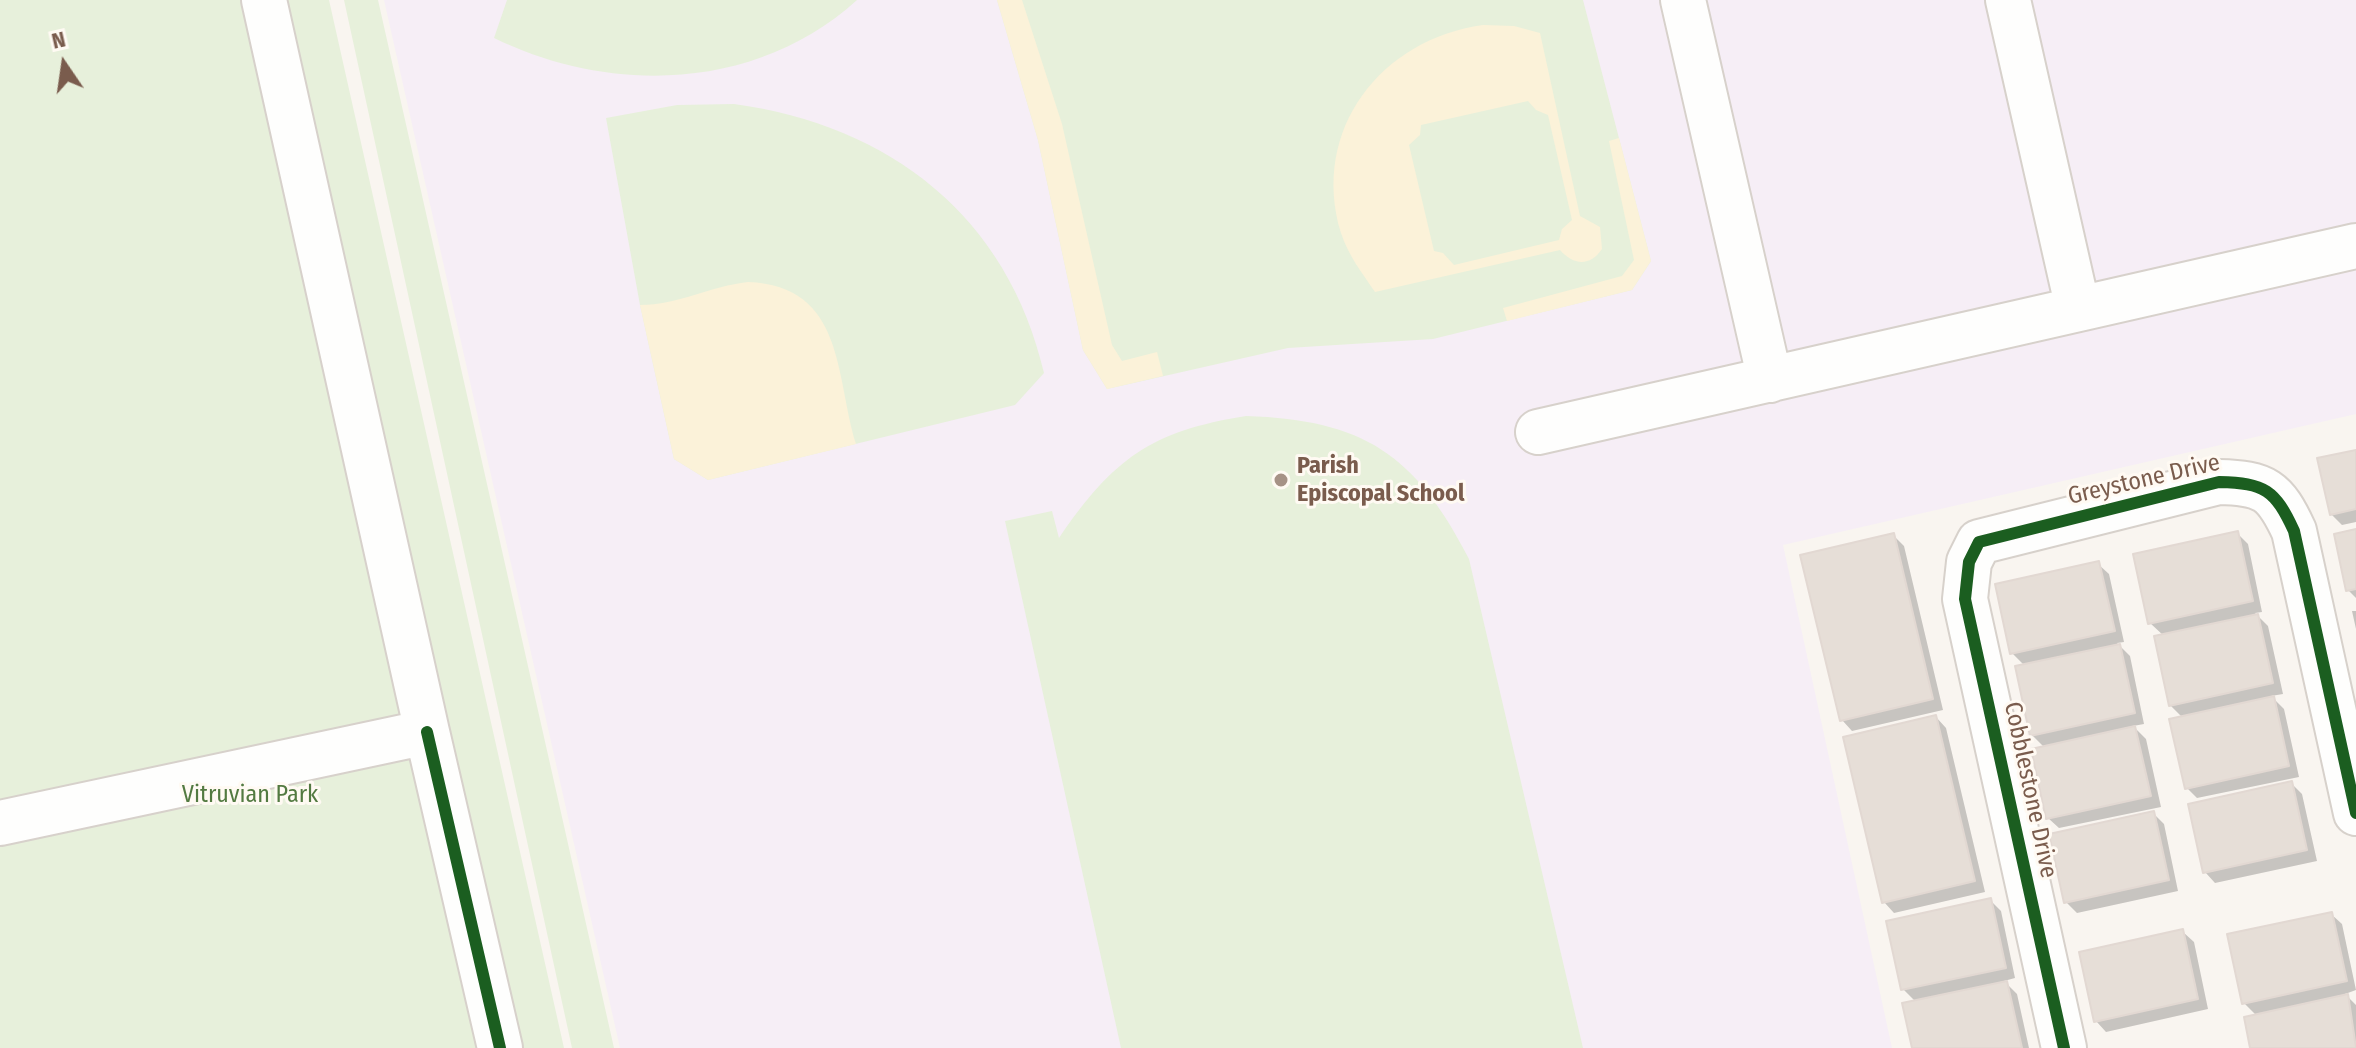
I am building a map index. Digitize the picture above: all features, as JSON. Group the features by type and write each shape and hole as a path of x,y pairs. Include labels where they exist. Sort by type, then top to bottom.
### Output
{"street":[{"path":"264,0 500,1048"},
{"path":"1683,0 1770,380"},
{"path":"2008,0 2078,309"},
{"path":"1538,432 2356,246"},
{"name":"Greystone Drive","path":"1979,542 2219,482 2250,482 2278,497 2294,531 2356,813"},
{"name":"Cobblestone Drive","path":"1979,542 1969,562 1965,599 2064,1048"},
{"path":"0,823 427,732"}],"shaded area":[{"name":"Parish Episcopal School","path":"384,0 2356,0 2356,414 1783,545 1892,1048 620,1048"}],"green space":[{"name":"Vitruvian Park","path":"0,0 329,0 564,1048 0,1048"},
{"path":"344,0 378,0 614,1048 572,1048"},
{"path":"507,0 857,0 817,30 775,52 729,67 682,74 634,75 586,69 539,56 494,38"},
{"path":"997,0 1583,0 1651,261 1632,290 1433,339 1288,348 1107,389 1083,350 1038,140"},
{"path":"734,104 791,115 843,133 891,157 934,188 971,225 1002,268 1027,318 1044,373 1015,405 708,480 674,459 640,305 606,118 677,105"},
{"path":"1246,416 1323,425 1354,435 1382,450 1406,469 1428,493 1469,559 1583,1048 1121,1048 1005,521 1052,511 1059,538 1098,488 1137,453 1184,430"}],"sand":[{"path":"997,0 1022,0 1062,124 1112,345 1122,361 1157,352 1163,376 1107,389 1083,350 1038,140"},
{"path":"1483,25 1514,26 1540,33 1580,216 1600,227 1602,249 1592,259 1576,261 1560,250 1375,292 1360,271 1341,233 1334,195 1336,159 1345,126 1362,96 1385,70 1413,49 1446,34","holes":["1528,101 1536,110 1548,115 1572,220 1562,229 1559,240 1454,265 1443,253 1434,251 1409,145 1420,135 1421,125"]},
{"path":"1619,138 1651,261 1632,290 1507,321 1503,308 1622,276 1634,260 1609,141"},
{"path":"748,282 780,287 803,299 819,317 838,363 856,444 708,480 674,459 640,305 668,302"}],"building":[{"path":"2356,450 2356,509 2330,515 2317,458"},
{"path":"2356,529 2356,589 2346,591 2334,534"},
{"path":"2238,531 2253,601 2148,624 2133,554"},
{"path":"1894,533 1933,699 1840,721 1800,555"},
{"path":"2099,561 2115,631 2010,654 1995,584"},
{"path":"2258,614 2273,683 2169,706 2154,636"},
{"path":"2120,644 2135,713 2030,736 2015,666"},
{"path":"2274,696 2289,766 2185,789 2169,719"},
{"path":"1936,715 1975,881 1882,903 1843,737"},
{"path":"2135,726 2151,796 2046,819 2031,749"},
{"path":"2292,781 2307,850 2203,873 2188,804"},
{"path":"2154,811 2169,880 2064,903 2049,834"},
{"path":"1991,898 2006,968 1901,990 1886,921"},
{"path":"2332,912 2347,981 2242,1004 2227,934"},
{"path":"2183,929 2198,999 2094,1022 2079,952"},
{"path":"2007,981 2022,1048 1912,1048 1902,1003"},
{"path":"2348,994 2356,1048 2250,1048 2244,1017"}],"cycle path":[{"path":"2064,1048 1965,599 1969,562 1979,542 2219,482 2247,484 2267,492 2281,506 2294,531 2356,813"},
{"path":"427,732 500,1048"}],"place":[{"name":"Parish Episcopal School","path":"1281,480"}]}
